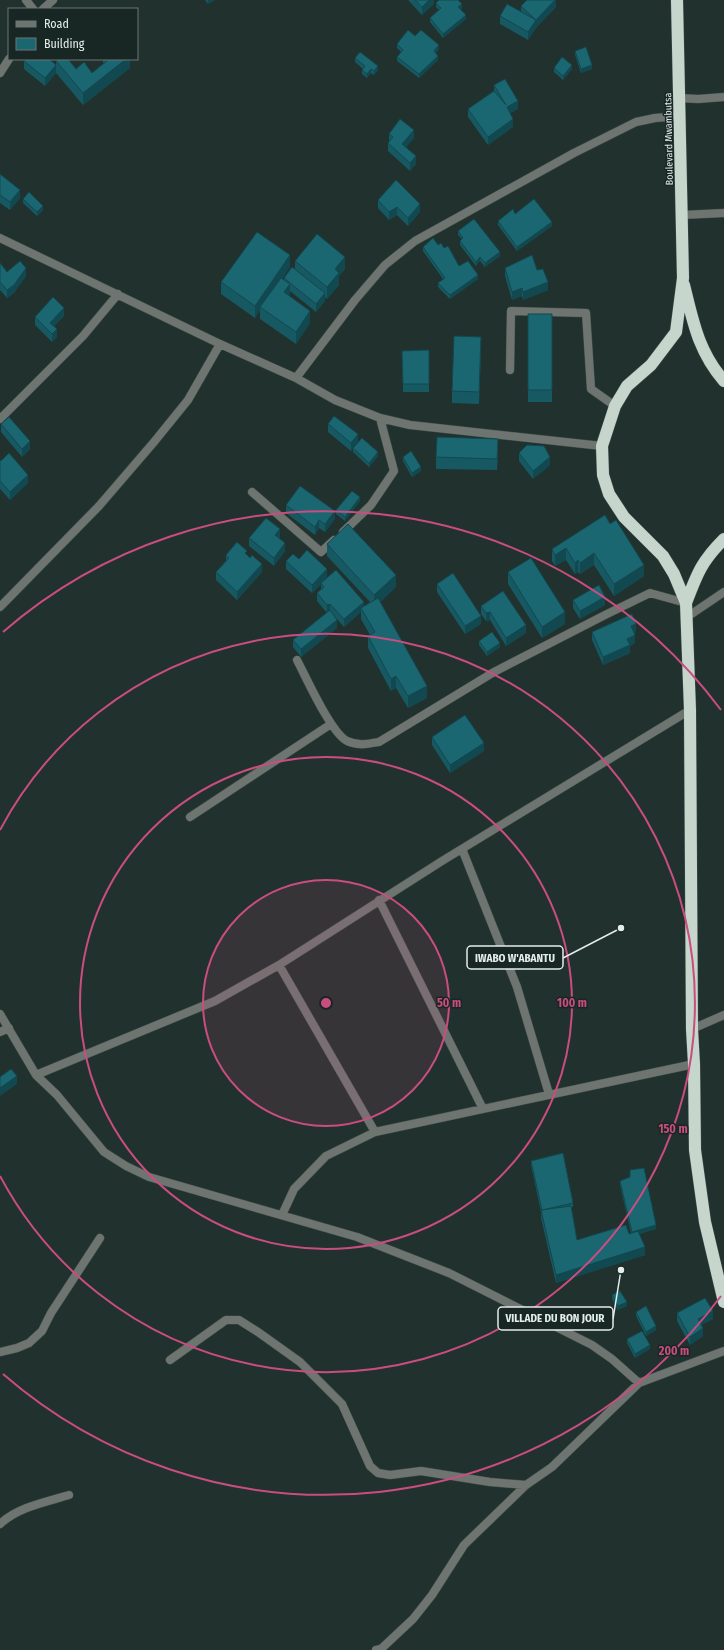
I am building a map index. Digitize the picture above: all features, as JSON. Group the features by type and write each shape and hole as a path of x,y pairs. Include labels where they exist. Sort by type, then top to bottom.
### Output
{"highway":[{"name":"Boulevard Mwambutsa","path":"677,0 683,278 676,332 651,365 627,386 615,406 602,446 603,475 609,494 624,517 663,556 674,574 686,603"},
{"name":"Boulevard Mwambutsa","path":"683,278 698,339 713,368 724,380"},
{"path":"724,540 706,558 698,571 686,603 688,618 690,710 692,1029 695,1150 705,1222 724,1302"}],"street":[{"path":"26,0 32,8"},
{"path":"44,8 53,0"},
{"path":"0,73 8,60"},
{"path":"679,98 698,99 724,97"},
{"path":"296,378 355,300 385,265 415,241 574,153 636,122 655,118 680,116"},
{"path":"682,215 724,213"},
{"path":"0,238 220,344 296,378 335,400 380,418 410,425 602,446"},
{"path":"0,419 82,336 118,294"},
{"path":"510,370 510,311 586,313 591,389 615,406"},
{"path":"0,607 99,506 154,442 188,400 220,344"},
{"path":"252,492 321,552 371,505 394,471 380,418"},
{"path":"688,618 724,592"},
{"path":"296,660 331,724 345,740 362,745 380,742 494,672 650,593 686,603"},
{"path":"36,1075 215,1001 279,965 379,900 690,710"},
{"path":"190,817 331,724"},
{"path":"462,849 517,987 549,1094"},
{"path":"379,900 483,1109"},
{"path":"279,965 375,1132"},
{"path":"0,1014 36,1075 57,1095 104,1152 126,1166 149,1177 357,1237 449,1274 592,1345 612,1359 639,1383"},
{"path":"692,1029 724,1015"},
{"path":"0,1032 9,1028"},
{"path":"282,1215 294,1190 326,1156 375,1132 694,1064"},
{"path":"0,1352 17,1348 29,1343 42,1331 51,1313 100,1238"},
{"path":"170,1360 226,1320 239,1320 300,1362 342,1404 370,1466 378,1474 390,1475 421,1470 490,1482 526,1484"},
{"path":"376,1650 381,1649 413,1619 432,1595 464,1545 526,1484 552,1467 639,1383 724,1350"},
{"path":"0,1524 6,1518 38,1504 69,1496"}],"building":[{"path":"415,0 429,0 422,7"},
{"path":"439,0 458,0 462,4 458,7 466,15 443,34 430,18 441,8 436,3"},
{"path":"527,0 555,0 536,20 521,6"},
{"path":"507,4 536,20 528,32 500,16"},
{"path":"408,30 415,36 421,30 439,45 434,51 438,56 419,74 397,57 403,50 397,44"},
{"path":"586,47 592,65 581,69 575,51"},
{"path":"360,52 378,66 374,71 371,69 367,74 362,70 365,66 355,58"},
{"path":"562,57 572,65 563,76 554,68"},
{"path":"50,60 56,65 45,78 24,61"},
{"path":"69,60 76,69 84,62 92,73 108,60 125,60 83,93 56,61"},
{"path":"505,79 518,101 507,107 513,119 488,137 468,109 494,91 506,105 494,85"},
{"path":"400,119 414,130 402,144 416,156 410,163 388,143 393,137 389,134"},
{"path":"0,174 20,190 10,202 0,195"},
{"path":"396,180 420,204 408,218 397,207 389,212 378,200"},
{"path":"29,192 43,206 37,212 23,199"},
{"path":"534,199 552,222 517,247 498,221 513,209 515,214"},
{"path":"474,219 500,252 485,263 480,257 476,262 460,241 463,238 458,231"},
{"path":"257,232 290,255 255,306 221,282"},
{"path":"317,234 345,257 335,269 339,273 327,287 295,261"},
{"path":"433,238 438,245 441,243 444,248 448,246 459,266 468,261 478,275 450,295 438,283 445,278 423,247"},
{"path":"532,255 537,270 543,269 548,282 523,292 522,288 512,292 505,268"},
{"path":"20,261 26,268 14,285 7,290 0,282 0,263 7,272"},
{"path":"292,267 325,293 316,304 284,278"},
{"path":"281,278 290,284 284,292 310,311 296,332 260,307"},
{"path":"53,297 64,308 50,323 57,329 52,334 35,317"},
{"path":"528,314 552,314 552,390 528,390"},
{"path":"454,336 481,337 479,392 452,391"},
{"path":"429,350 429,384 403,384 402,351"},
{"path":"334,416 358,434 351,443 328,424"},
{"path":"9,417 30,441 22,449 1,424"},
{"path":"437,437 498,439 497,459 436,457"},
{"path":"362,438 378,452 369,463 353,448"},
{"path":"527,445 544,446 550,457 533,471 519,453"},
{"path":"411,451 421,467 412,473 403,457"},
{"path":"9,453 28,475 10,492 0,481 0,460 1,461"},
{"path":"300,486 335,511 325,524 319,520 315,527 286,505"},
{"path":"352,491 360,497 345,517 336,510"},
{"path":"605,515 610,524 616,520 644,565 614,584 594,553 580,563 578,560 575,563 566,548 555,555 552,549"},
{"path":"266,518 280,529 275,535 285,543 274,558 249,538"},
{"path":"348,524 396,575 374,595 327,544"},
{"path":"237,542 247,551 245,553 250,558 252,555 262,564 237,592 216,572 229,558 226,555"},
{"path":"307,550 327,569 312,585 286,561 293,554 299,559"},
{"path":"531,558 565,612 542,627 508,572"},
{"path":"336,570 364,602 344,619 330,604 327,605 317,593 324,587 321,583"},
{"path":"453,573 481,616 465,626 437,584"},
{"path":"599,585 605,597 580,611 573,600"},
{"path":"503,591 526,625 506,638 490,612 486,613 481,606"},
{"path":"378,598 427,686 408,696 396,676 391,679 368,636 375,632 361,608"},
{"path":"330,610 337,620 301,649 293,640"},
{"path":"632,614 636,624 631,626 635,635 627,639 630,645 603,657 592,632"},
{"path":"492,632 500,643 487,652 479,641"},
{"path":"465,715 484,743 450,765 432,737"},
{"path":"11,1069 17,1076 0,1088 0,1077"},
{"path":"563,1153 573,1203 542,1210 531,1161"},
{"path":"644,1168 656,1225 632,1232 620,1181 630,1177 630,1170"},
{"path":"571,1206 577,1240 626,1225 629,1234 638,1231 645,1247 556,1275 541,1210"},
{"path":"620,1291 627,1302 618,1306 612,1295"},
{"path":"705,1298 713,1311 698,1319 703,1328 690,1337 677,1313"},
{"path":"646,1306 656,1326 646,1332 636,1312"},
{"path":"642,1331 650,1345 635,1354 627,1339"}],"place":[{"name":"IWABO W'ABANTU","path":"621,928"},
{"name":"VILLADE DU BON JOUR","path":"621,1270"}]}
